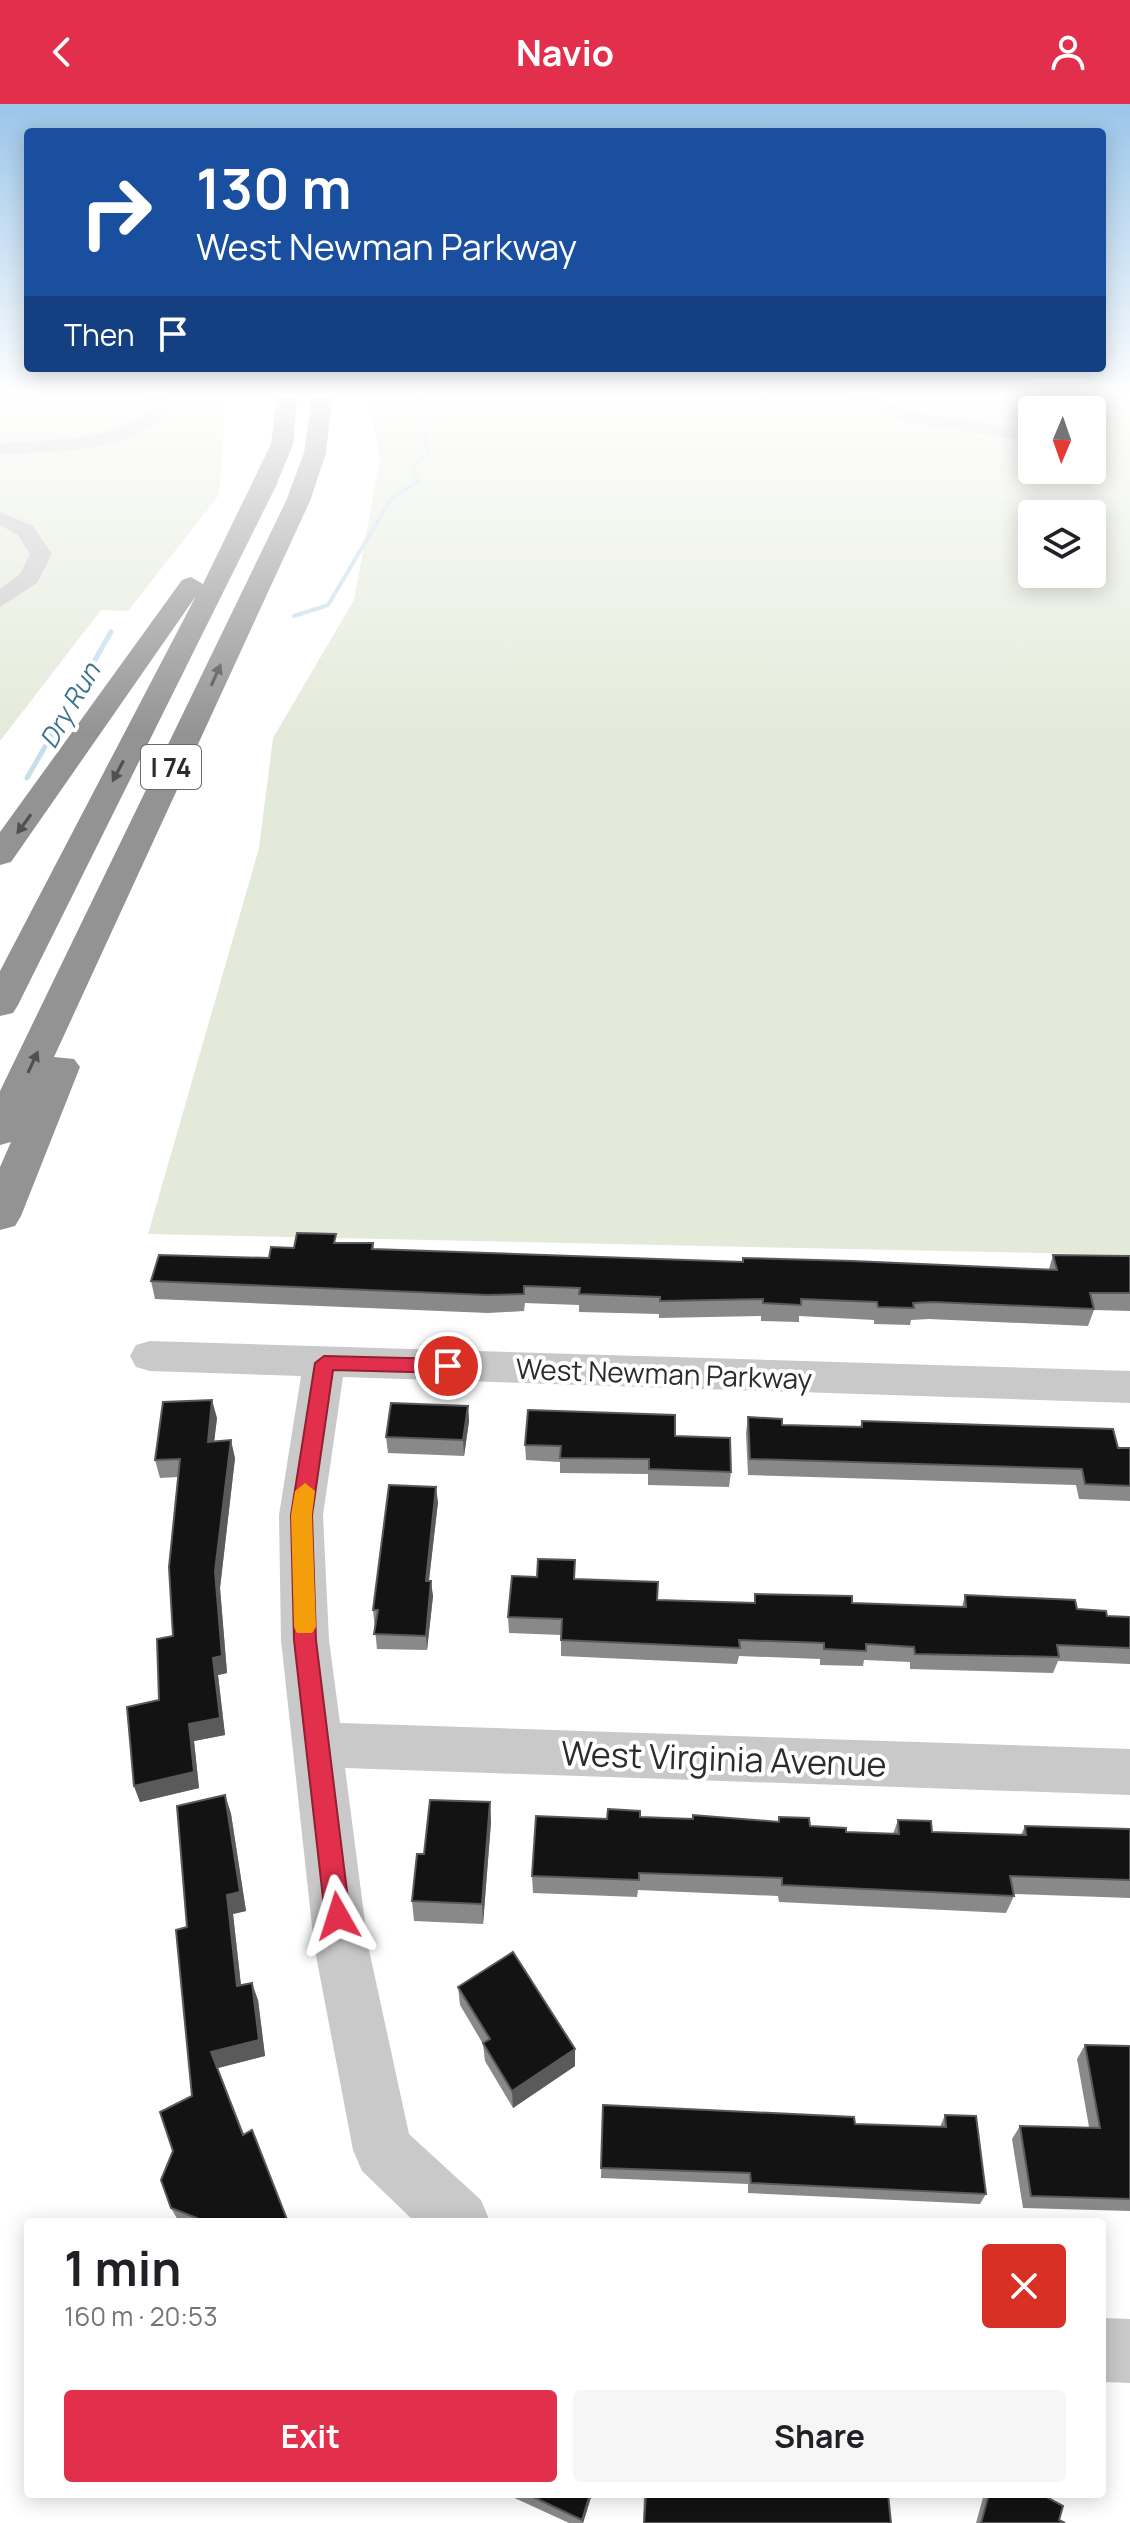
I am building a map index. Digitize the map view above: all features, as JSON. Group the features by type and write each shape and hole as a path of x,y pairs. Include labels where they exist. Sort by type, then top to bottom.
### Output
{"highway":[{"name":"I 74","path":"0,1005 252,510"},
{"name":"I 74","path":"0,1132 294,510"},
{"path":"0,855 210,558 238,540"},
{"path":"0,1216 198,714"}],"street":[{"path":"0,518 16,523 33,536 41,554 29,578 0,600"},
{"name":"West Newman Parkway","path":"150,1356 1130,1387"},
{"path":"324,1363 301,1515 305,1640 341,1945 383,2150 455,2218"},
{"name":"West Virginia Avenue","path":"319,1745 1130,1772"},
{"path":"1106,2350 1130,2351"}],"green space":[{"path":"0,510 207,510 128,611 101,610 0,741"},
{"path":"371,510 1018,510 1018,588 1106,588 1106,510 1130,510 1130,1255 148,1234 259,848 273,738 354,600"}],"building":[{"path":"297,1233 336,1234 334,1243 373,1243 372,1249 743,1262 743,1258 1057,1270 1053,1255 1130,1256 1130,1293 1090,1293 1094,1309 933,1302 913,1303 914,1308 878,1307 877,1302 801,1299 801,1305 763,1303 763,1299 660,1301 660,1297 579,1294 580,1288 524,1286 524,1294 487,1295 151,1281 159,1255 269,1258 271,1247 294,1248"},
{"path":"212,1400 208,1442 231,1440 215,1571 222,1656 213,1658 220,1718 189,1724 194,1772 134,1786 127,1707 159,1700 157,1639 173,1636 169,1567 180,1459 155,1460 163,1402"},
{"path":"391,1403 468,1406 463,1440 386,1437"},
{"path":"528,1410 675,1415 675,1436 730,1438 731,1472 649,1469 649,1459 560,1458 561,1446 525,1445"},
{"path":"748,1417 782,1419 782,1425 862,1427 862,1421 1113,1429 1118,1448 1130,1448 1130,1486 1085,1484 1082,1469 750,1459"},
{"path":"389,1485 436,1487 426,1581 431,1581 426,1636 374,1634 378,1610 373,1610"},
{"path":"538,1559 575,1560 574,1579 658,1582 657,1600 755,1603 755,1594 852,1596 852,1603 966,1607 965,1595 1075,1600 1077,1609 1106,1611 1107,1616 1130,1617 1130,1648 1057,1645 1059,1657 915,1654 914,1647 866,1644 866,1651 824,1649 824,1643 739,1640 740,1648 561,1640 562,1619 508,1617 512,1576 537,1577"},
{"path":"225,1795 240,1892 227,1895 237,1986 252,1983 259,2040 211,2052 243,2135 252,2130 286,2218 197,2218 171,2208 161,2180 173,2151 160,2112 192,2096 176,1930 187,1927 177,1806"},
{"path":"430,1800 490,1802 482,1904 412,1901 417,1854 424,1854"},
{"path":"608,1809 640,1811 640,1817 693,1819 693,1815 779,1822 779,1817 809,1818 810,1826 846,1828 846,1832 899,1834 898,1820 931,1821 932,1832 1026,1835 1025,1826 1130,1829 1130,1880 1010,1876 1014,1896 782,1885 782,1878 639,1873 639,1880 532,1876 536,1816 607,1819"},
{"path":"513,1952 575,2049 512,2091 483,2043 490,2039 458,1987"},
{"path":"1085,2045 1130,2046 1130,2199 1031,2196 1020,2126 1100,2128"},
{"path":"603,2105 854,2117 855,2124 946,2127 945,2115 976,2116 986,2194 751,2183 750,2173 601,2168"},
{"path":"535,2498 589,2498 582,2520"},
{"path":"646,2498 888,2498 891,2523 644,2523"},
{"path":"988,2498 1048,2498 1063,2506 1059,2520 1065,2523 981,2523"}],"waterway":[{"name":"Dry Run","path":"294,616 328,605 385,510"},
{"name":"Dry Run","path":"27,778 110,633"}],"slow traffic":[{"path":"305,1491 301,1515 305,1627"}],"route":[{"path":"338,1916 305,1640 301,1515 324,1363 448,1366"}]}
